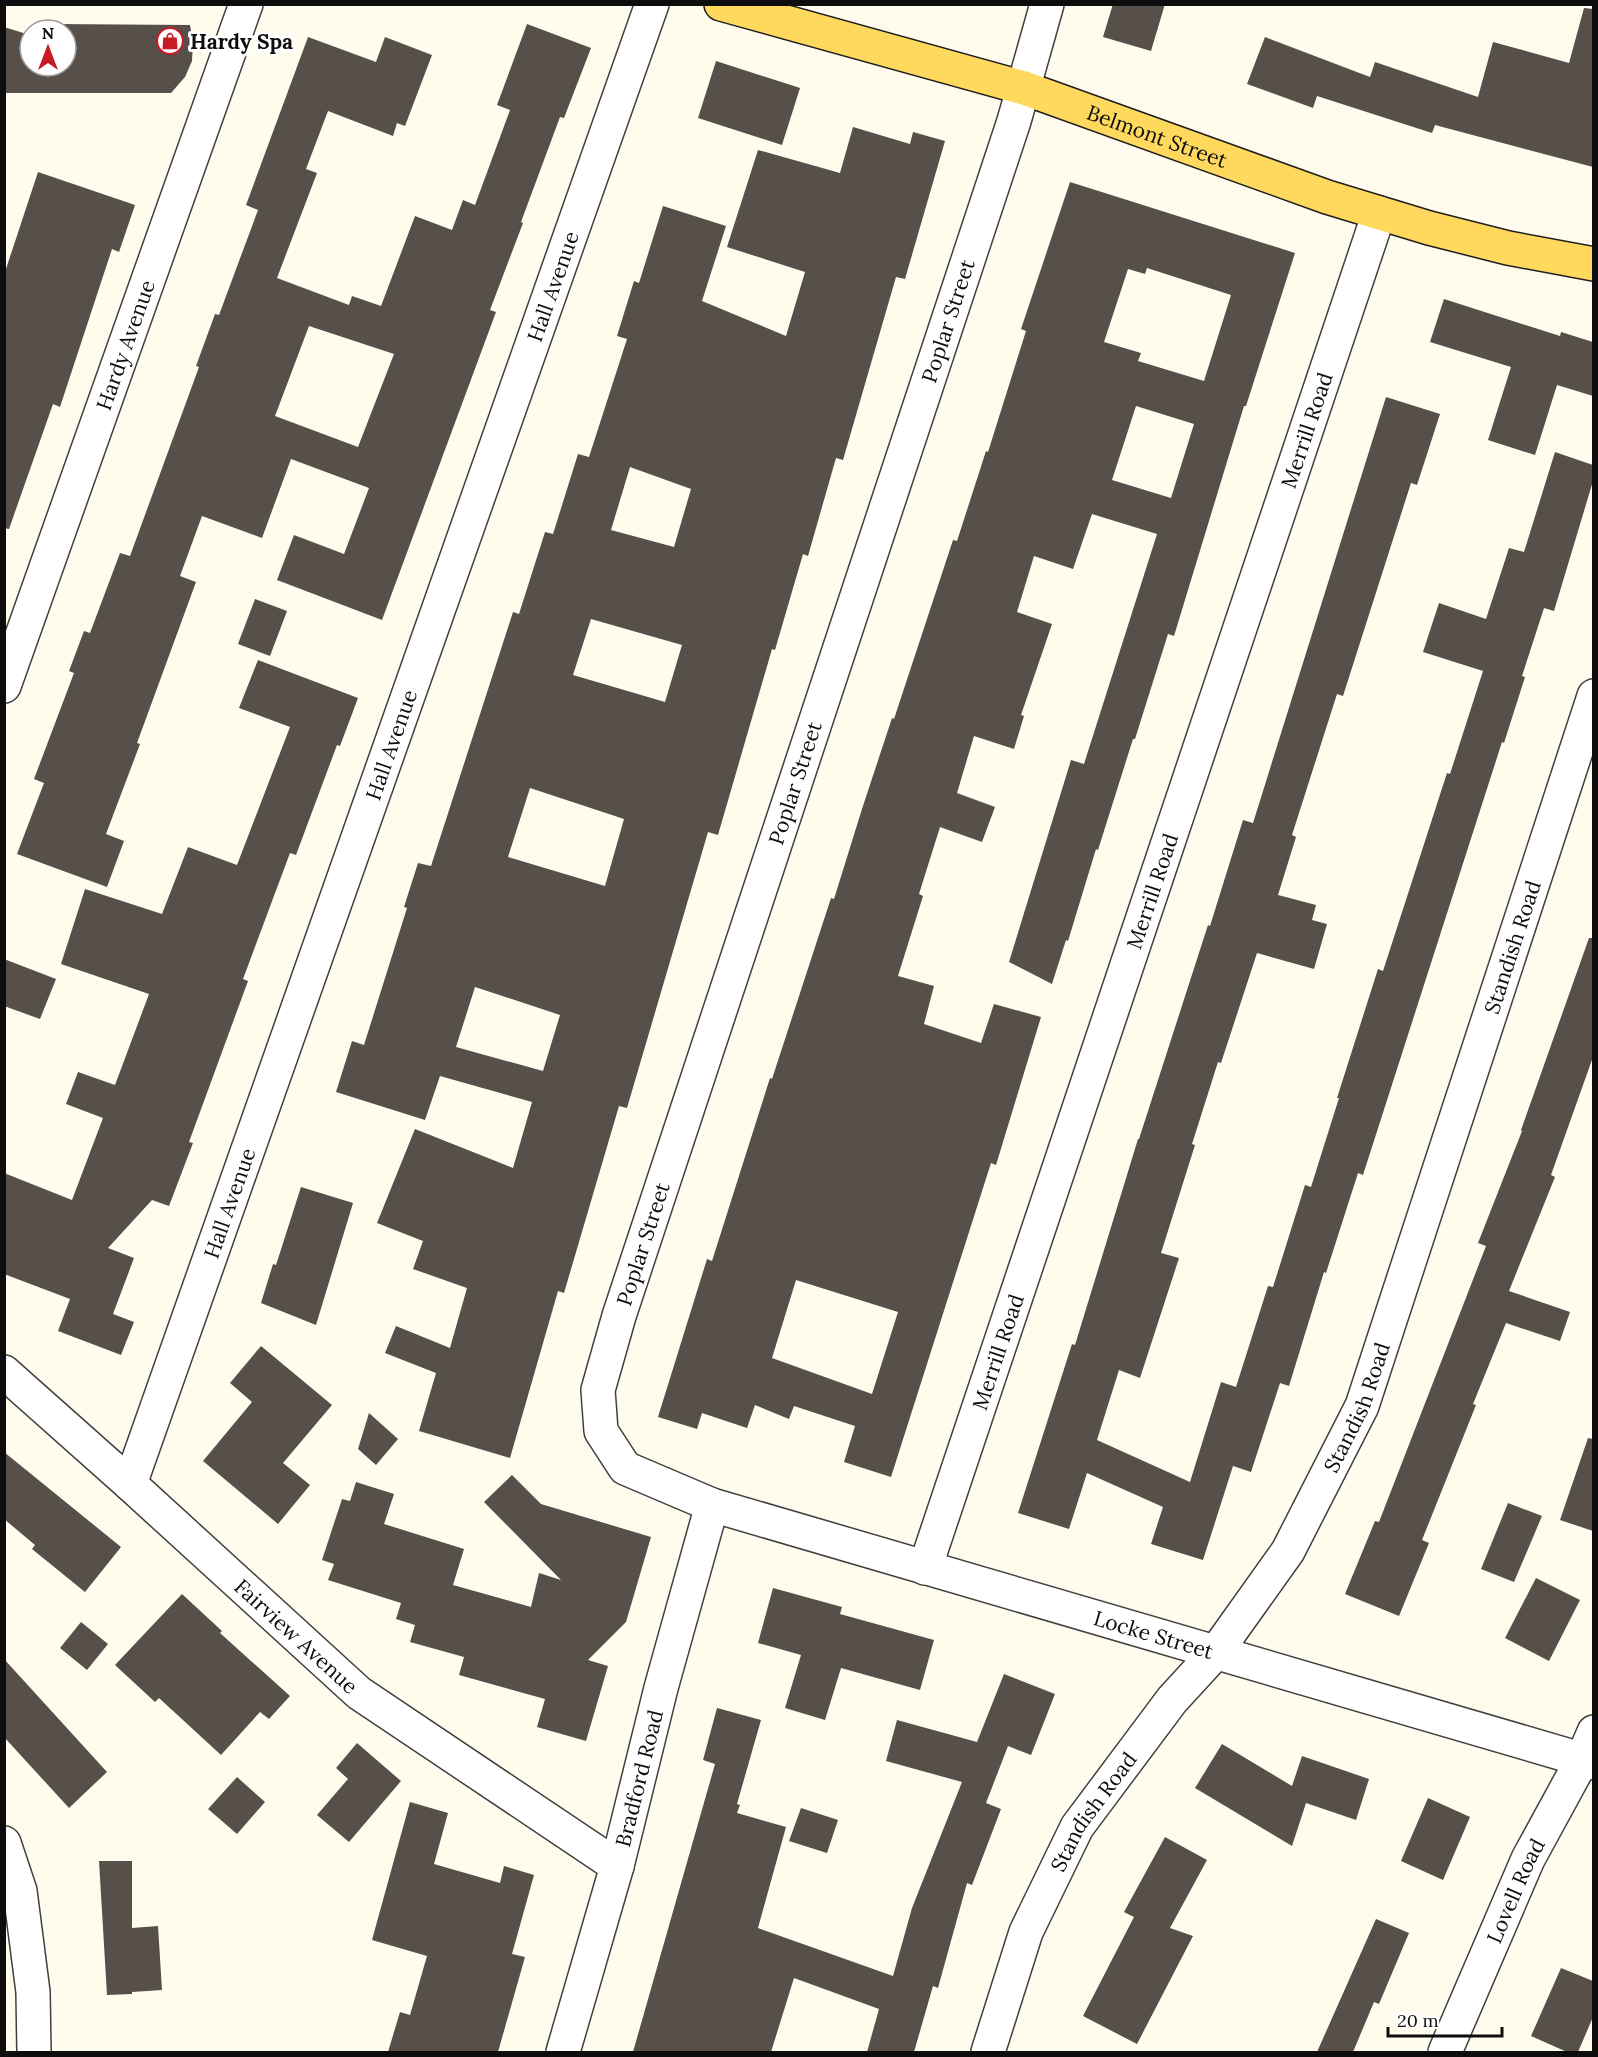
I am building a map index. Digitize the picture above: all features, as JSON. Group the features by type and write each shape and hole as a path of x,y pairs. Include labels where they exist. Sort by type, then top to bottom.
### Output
{"main road":[{"name":"Belmont Street","path":"721,4 1023,88 1327,197 1379,213 1482,242 1593,264"}],"street":[{"name":"Hardy Avenue","path":"4,686 246,4"},
{"name":"Hall Avenue","path":"130,1484 652,4"},
{"name":"Poplar Street","path":"712,1505 625,1468 602,1431 598,1390 619,1316 1023,88 1047,4"},
{"name":"Merrill Road","path":"925,1568 1379,213"},
{"name":"Standish Road","path":"988,2052 1026,1932 1077,1827 1172,1700 1216,1652 1288,1551 1362,1407 1593,696"},
{"name":"Fairview Avenue","path":"4,1372 359,1693 617,1866"},
{"name":"Locke Street","path":"712,1505 1216,1652 1590,1752"},
{"name":"Bradford Road","path":"563,2052 617,1866 661,1688 712,1505"},
{"name":"Lovell Road","path":"1445,2052 1528,1859 1590,1752"},
{"path":"4,1843 20,1891 33,1992 34,2052"}],"building":[{"path":"1113,4 1165,4 1151,51 1103,37"},
{"path":"1584,8 1593,9 1593,167 1435,125 1432,133 1317,96 1313,108 1247,84 1265,37 1370,77 1375,62 1478,97 1493,42 1569,63"},
{"path":"78,24 190,25 193,43 192,61 185,77 171,93 4,93 4,27 18,31 18,78 78,78"},
{"path":"527,24 591,48 564,118 560,117 521,222 523,223 490,310 496,312 382,620 277,580 294,535 344,554 369,488 291,459 262,538 202,516 180,576 196,582 106,834 124,841 107,887 17,854 44,783 34,779 74,673 69,671 84,631 90,633 120,553 130,556 199,367 196,366 215,314 219,315 258,210 246,205 308,37 376,62 385,37 432,55 405,126 397,123 393,136 328,111 306,169 317,173 277,278 349,305 352,296 381,306 415,216 452,230 463,200 475,205 510,110 497,105","holes":["309,326 394,354 358,447 275,416"]},
{"path":"716,61 800,88 782,145 698,118"},
{"path":"853,127 910,144 913,132 945,141 905,279 896,277 843,460 836,458 808,556 803,554 775,650 772,649 718,835 708,832 627,1108 619,1106 564,1293 558,1291 510,1458 419,1431 436,1373 385,1353 396,1326 450,1348 467,1288 413,1269 423,1241 377,1223 415,1129 513,1168 532,1102 440,1076 425,1120 336,1092 352,1041 364,1045 407,908 404,907 418,863 431,866 513,612 519,614 545,532 553,534 578,454 589,457 627,339 617,336 634,281 639,283 663,206 726,226 702,301 786,336 805,272 727,247 758,150 840,173","holes":["630,467 691,489 674,547 611,530","591,619 682,645 665,702 573,675","530,788 624,819 605,886 508,857","475,987 560,1015 543,1071 456,1047"]},
{"path":"38,172 135,205 119,252 112,249 60,407 53,404 9,529 4,528 4,275"},
{"path":"1070,182 1295,253 1246,406 1244,406 1174,636 1168,634 1052,984 1009,962 1071,760 1084,764 1157,534 1092,514 1073,569 1034,556 1017,612 1052,624 1021,715 1024,716 1014,749 974,736 957,793 995,807 982,842 940,827 919,894 923,896 898,976 934,986 924,1024 981,1043 994,1004 1041,1017 996,1165 991,1163 891,1477 844,1462 855,1426 794,1406 789,1419 755,1405 747,1428 702,1413 697,1429 658,1417 707,1259 712,1261 770,1078 772,1079 831,898 834,899 892,718 894,719 953,540 957,541 986,451 988,452 1026,331 1021,329","holes":["1147,268 1231,295 1204,381 1138,361 1141,353 1104,342 1128,269 1145,274","1136,406 1194,424 1171,498 1112,480","796,1280 898,1312 872,1394 772,1358"]},
{"path":"1444,299 1560,336 1561,332 1593,342 1593,396 1557,385 1535,455 1488,440 1511,367 1430,342"},
{"path":"1386,397 1440,414 1417,485 1411,483 1343,696 1337,694 1292,835 1296,837 1278,895 1316,905 1312,920 1327,924 1314,969 1257,953 1221,1063 1218,1062 1161,1253 1179,1258 1140,1378 1119,1370 1097,1440 1190,1482 1221,1382 1236,1387 1268,1286 1273,1287 1305,1185 1311,1187 1378,969 1383,971 1447,773 1450,774 1483,671 1423,652 1439,603 1486,619 1509,548 1524,552 1555,452 1593,465 1593,481 1554,611 1544,608 1504,743 1502,742 1363,1175 1358,1173 1326,1273 1324,1272 1289,1386 1280,1383 1251,1472 1233,1466 1203,1560 1151,1544 1163,1507 1087,1473 1069,1529 1018,1513 1072,1344 1075,1345 1138,1139 1243,820 1253,823"},
{"path":"255,599 287,611 270,656 238,644"},
{"path":"258,660 358,698 340,746 337,745 296,855 290,853 243,979 248,981 189,1142 193,1143 169,1206 152,1200 108,1248 134,1258 113,1314 134,1322 121,1355 58,1331 70,1299 4,1274 4,1173 72,1200 103,1118 66,1104 78,1072 115,1085 149,994 61,964 85,889 162,914 188,847 237,865 290,727 239,708"},
{"path":"1589,938 1593,938 1593,1057 1551,1175 1555,1177 1509,1291 1570,1312 1560,1341 1506,1323 1422,1540 1429,1543 1399,1616 1345,1594 1375,1521 1379,1522 1486,1246 1478,1243 1522,1131"},
{"path":"4,959 56,979 40,1019 4,1006"},
{"path":"301,1187 353,1203 316,1325 261,1303"},
{"path":"261,1346 332,1405 283,1463 310,1485 278,1524 203,1461 252,1402 230,1383"},
{"path":"369,1413 398,1439 376,1465 358,1449"},
{"path":"1588,1438 1593,1439 1593,1531 1560,1520"},
{"path":"4,1452 121,1547 85,1592 32,1549 35,1545 4,1519"},
{"path":"512,1475 541,1504 651,1537 626,1622 588,1660 608,1666 586,1741 537,1727 545,1699 459,1675 464,1657 410,1642 415,1625 396,1619 401,1603 328,1580 334,1564 322,1560 342,1499 350,1501 356,1482 394,1494 384,1524 464,1549 453,1585 531,1607 539,1573 561,1580 484,1502"},
{"path":"1508,1503 1542,1516 1514,1582 1481,1569"},
{"path":"1536,1578 1580,1600 1549,1661 1505,1638"},
{"path":"773,1588 842,1607 840,1614 934,1640 920,1690 841,1668 825,1720 785,1708 801,1655 758,1643"},
{"path":"182,1594 222,1631 220,1633 290,1696 269,1719 260,1712 221,1755 159,1698 155,1702 115,1665"},
{"path":"81,1622 108,1644 87,1670 60,1648"},
{"path":"4,1659 107,1772 69,1808 4,1737"},
{"path":"1004,1674 1055,1694 1031,1755 1008,1746 986,1803 1001,1809 972,1885 967,1883 938,1988 933,1986 914,2052 867,2052 879,2009 794,1978 771,2052 633,2052 715,1764 703,1760 717,1708 761,1720 737,1804 740,1805 737,1813 786,1827 758,1928 893,1976 912,1908 962,1782 886,1761 897,1720 977,1742"},
{"path":"357,1743 401,1781 349,1842 317,1815 348,1779 336,1768"},
{"path":"1222,1744 1292,1786 1302,1756 1369,1779 1356,1820 1306,1803 1292,1846 1195,1788"},
{"path":"237,1777 265,1802 237,1834 208,1809"},
{"path":"1428,1798 1470,1817 1443,1880 1401,1861"},
{"path":"410,1802 448,1813 434,1864 500,1883 504,1866 534,1875 512,1954 525,1957 498,2052 388,2052 400,2012 410,2015 427,1956 372,1940"},
{"path":"801,1808 838,1820 827,1853 789,1841"},
{"path":"1165,1837 1207,1860 1170,1928 1193,1936 1137,2044 1083,2016 1134,1917 1124,1912"},
{"path":"99,1861 132,1861 132,1928 158,1926 162,1990 107,1995"},
{"path":"1376,1919 1409,1933 1379,2004 1374,2002 1353,2052 1317,2052"},
{"path":"1561,1968 1593,1981 1593,2017 1578,2052 1567,2052 1531,2036"}],"place":[{"name":"Hardy Spa","path":"170,41"}]}
